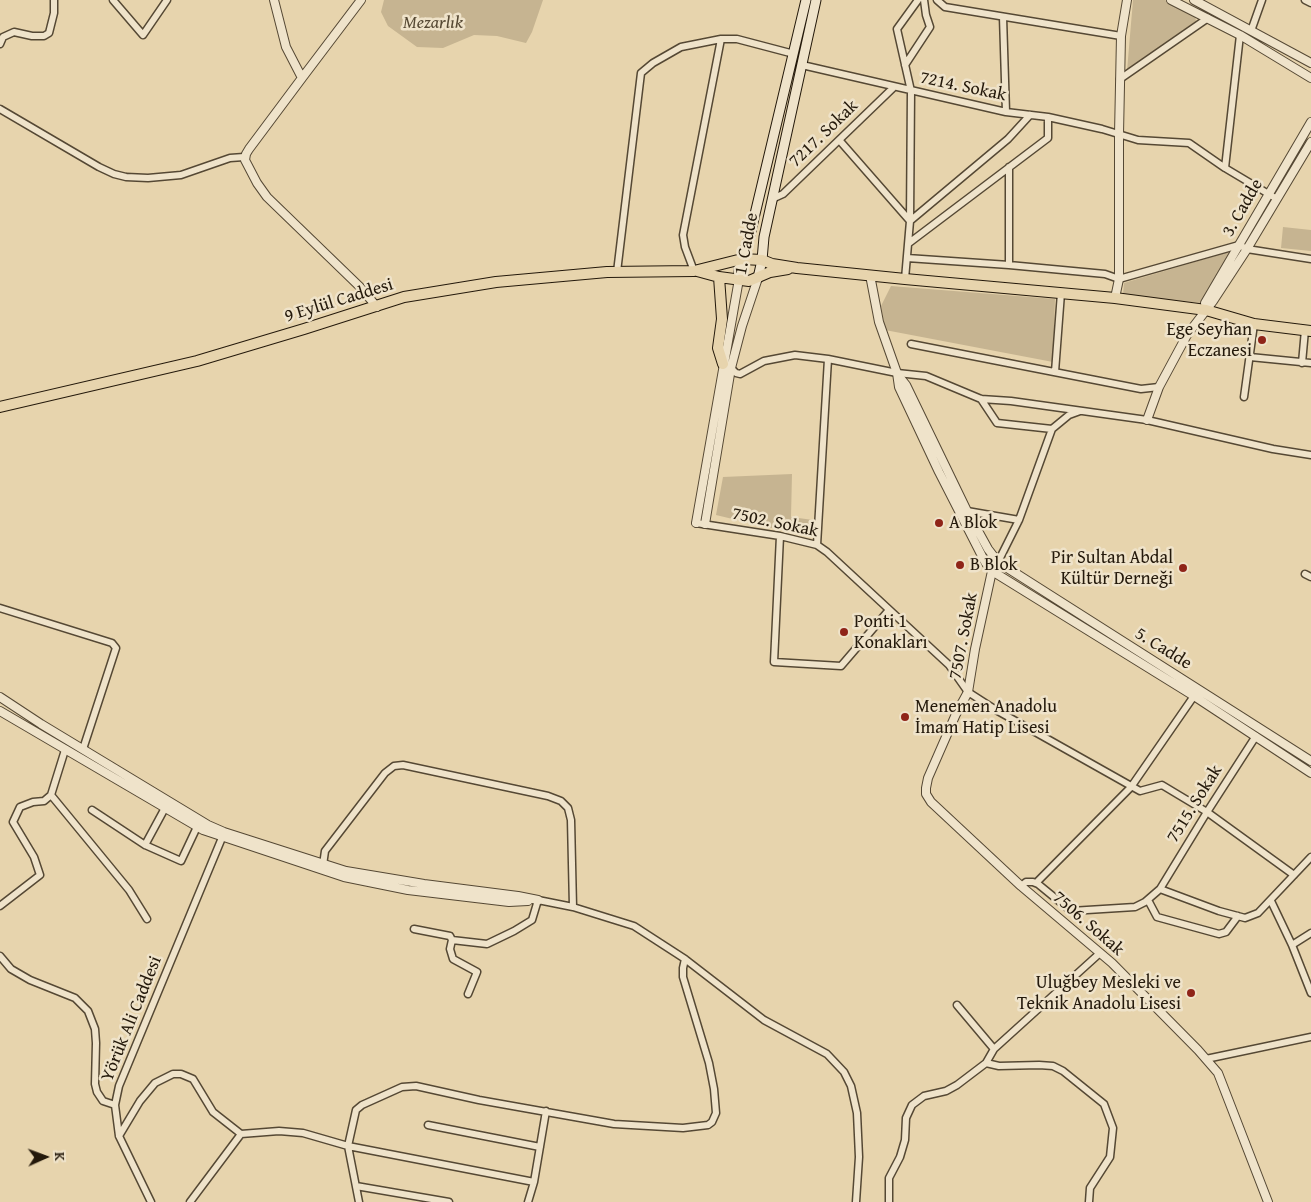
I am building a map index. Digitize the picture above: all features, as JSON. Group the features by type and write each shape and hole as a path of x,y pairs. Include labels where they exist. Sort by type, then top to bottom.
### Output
{"main road":[{"name":"1. Cadde","path":"739,279 739,269 750,235 806,0"},
{"name":"1. Cadde","path":"758,278 764,237 816,0"},
{"name":"9 Eylül Caddesi","path":"0,406 197,361 404,298 456,287 617,272 694,270 742,260 762,260 772,264 797,268 1115,298 1206,310 1254,324 1308,331"},
{"name":"9 Eylül Caddesi","path":"694,270 749,281 770,272 797,268"},
{"path":"719,276 722,319 718,348 727,366"}],"street":[{"path":"0,44 3,37 14,32 32,36 44,36 49,32 54,14 54,0"},
{"path":"113,0 143,35 167,0"},
{"path":"274,0 286,47 302,78"},
{"path":"361,0 248,149 244,157 252,176 267,197 359,286 377,307"},
{"path":"905,279 910,221 911,92 898,29 918,0"},
{"path":"905,65 930,27 924,0"},
{"path":"937,0 945,7 1122,36"},
{"path":"1115,298 1119,279 1120,79 1122,36 1127,0"},
{"path":"1171,0 1240,35 1311,78"},
{"path":"1196,0 1311,63"},
{"path":"1251,31 1262,0"},
{"path":"1305,0 1311,3"},
{"path":"1003,17 1006,112"},
{"path":"1120,79 1208,18"},
{"path":"1225,168 1240,35"},
{"path":"617,272 641,73 653,63 681,47 721,40 737,39 794,54"},
{"path":"694,270 685,247 683,234 721,40"},
{"name":"7214. Sokak","path":"802,65 911,92 1006,112 1048,117 1138,140 1189,143 1225,168 1277,199"},
{"name":"7217. Sokak","path":"772,199 783,194 894,87"},
{"path":"0,109 99,167 126,177 174,176 230,158 244,157"},
{"path":"910,221 1008,139 1030,115"},
{"path":"908,243 1048,138 1048,117"},
{"name":"3. Cadde","path":"1243,247 1268,194 1311,122"},
{"path":"840,141 910,221"},
{"name":"3. Cadde","path":"1147,420 1159,387 1187,335 1206,310 1243,247 1277,199 1311,142"},
{"path":"1009,167 1009,265"},
{"path":"907,258 1105,274 1119,279 1243,247 1311,260"},
{"path":"870,275 878,322 897,373 900,388 939,472 985,562 992,571 1194,696 1311,773"},
{"name":"1. Cadde","path":"696,523 727,366 758,278"},
{"name":"1. Cadde","path":"705,524 739,279"},
{"path":"1055,372 1061,293"},
{"path":"1244,397 1254,324"},
{"path":"1302,362 1308,331"},
{"path":"911,344 1141,389 1159,387"},
{"path":"727,366 740,374 764,360 795,356 828,359 897,373 926,376 981,399 1011,400 1147,420 1273,449 1311,455"},
{"path":"1250,357 1311,364"},
{"path":"817,545 828,359"},
{"path":"897,373 906,385 967,511 988,549 998,562"},
{"path":"981,399 997,422 1052,429"},
{"path":"992,571 1019,520 1052,429 1069,415 1082,411"},
{"path":"967,511 1019,520"},
{"name":"7502. Sokak","path":"696,523 780,536 817,545 827,552 949,665 968,692"},
{"path":"780,536 774,662 841,666 889,610"},
{"name":"5. Cadde","path":"998,562 1311,761"},
{"name":"7507. Sokak","path":"926,788 928,778 956,714 968,692 992,571"},
{"path":"0,608 112,643 116,648 83,749"},
{"path":"968,692 1131,787 1140,791 1162,785 1207,812 1294,876"},
{"path":"1036,883 1131,787 1194,696"},
{"path":"0,697 223,834 344,877 390,886 510,902 538,900"},
{"path":"0,711 197,827 346,872 518,896 573,907 634,926 685,959 764,1020 827,1054 844,1072 851,1086 857,1112 859,1157 856,1202"},
{"name":"7515. Sokak","path":"1148,900 1160,889 1256,736"},
{"path":"0,906 40,875 34,856 13,822 20,808 33,802 44,801 51,795 65,750"},
{"path":"323,865 324,851 385,773 394,766 403,765 548,796 561,801 568,808 571,820 573,907"},
{"name":"7506. Sokak","path":"926,788 926,794 931,802 1021,886 1100,953 1218,1073 1268,1202"},
{"path":"51,795 129,890 148,919"},
{"path":"145,845 166,808"},
{"path":"92,810 145,845 181,861 197,827"},
{"name":"Yörük Ali Caddesi","path":"0,956 11,969 30,980 74,998 88,1011 95,1030 95,1084 97,1092 103,1100 115,1105 120,1086 223,834"},
{"path":"1160,889 1245,918 1258,913 1271,901 1311,857"},
{"path":"1021,886 1026,882 1036,883 1071,911 1135,907 1148,900 1157,917 1219,934 1226,932 1238,916"},
{"path":"414,929 450,936 452,940 487,944 532,920 538,900"},
{"path":"1271,901 1292,945 1311,993"},
{"path":"1292,945 1311,933"},
{"path":"452,940 450,949 453,959 477,972 468,994"},
{"path":"889,1202 889,1178 900,1157 905,1140 906,1118 912,1105 924,1096 946,1091 956,1086 986,1063 994,1049 1100,953"},
{"path":"359,1202 348,1146 356,1110 362,1105 402,1087 416,1086 490,1102 614,1124 697,1128 708,1125 712,1122 716,1113 712,1076 683,977 685,959"},
{"path":"957,1005 994,1049"},
{"path":"1206,1059 1311,1037"},
{"path":"986,1063 999,1066 1053,1066 1063,1070 1104,1104 1113,1128 1110,1157 1090,1188 1090,1202"},
{"path":"119,1136 140,1101 155,1083 175,1073 184,1074 193,1079 214,1112 241,1134 290,1131 348,1146 534,1182"},
{"path":"115,1105 119,1136 151,1202"},
{"path":"528,1202 534,1182 546,1111"},
{"path":"428,1125 540,1147"},
{"path":"190,1202 241,1134"},
{"path":"356,1186 449,1202"}],"green space":[{"name":"Mezarlık","path":"384,0 543,0 532,32 526,43 497,36 474,35 443,48 417,47 388,26 381,12"},
{"path":"1133,0 1165,0 1195,15 1196,21 1127,71"},
{"path":"1283,227 1311,230 1311,251 1281,248"},
{"path":"1232,251 1200,303 1123,295 1124,283"},
{"path":"891,286 1055,299 1053,362 885,330 881,306"},
{"path":"792,474 791,517 813,520 813,535 766,527 716,515 723,477"}],"place":[{"name":"Ege Seyhan Eczanesi","path":"1262,340"},
{"name":"A Blok","path":"939,523"},
{"name":"B Blok","path":"960,565"},
{"name":"Pir Sultan Abdal Kültür Derneği","path":"1183,568"},
{"name":"Ponti 1 Konakları","path":"844,632"},
{"name":"Menemen Anadolu İmam Hatip Lisesi","path":"905,717"},
{"name":"Uluğbey Mesleki ve Teknik Anadolu Lisesi","path":"1191,993"}]}
